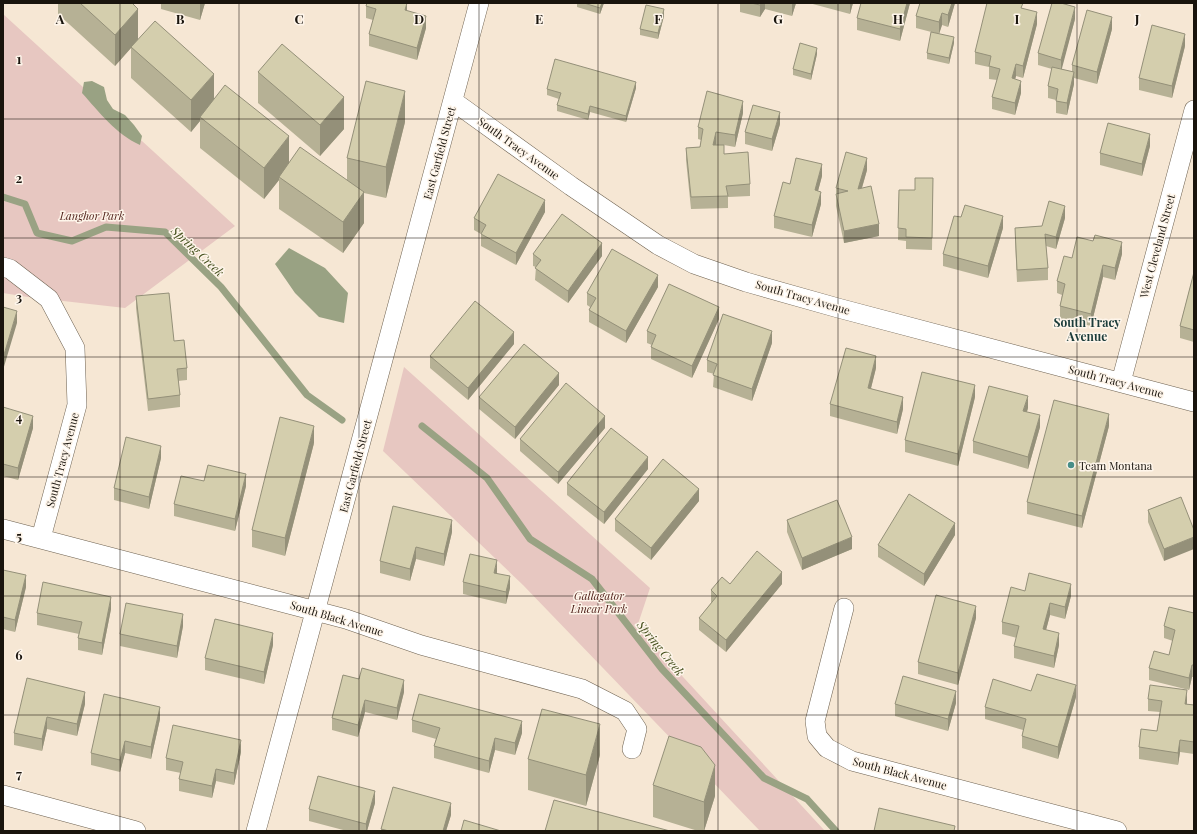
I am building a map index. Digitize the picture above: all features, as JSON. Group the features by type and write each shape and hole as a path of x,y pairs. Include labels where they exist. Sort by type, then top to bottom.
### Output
{"street":[{"name":"East Garfield Street","path":"256,831 479,3"},
{"name":"South Tracy Avenue","path":"453,101 571,186 652,241 694,264 746,282 838,308 1194,402"},
{"name":"West Cleveland Street","path":"1121,382 1194,110"},
{"name":"South Tracy Avenue","path":"3,267 10,269 49,299 75,348 77,405 41,538"},
{"name":"South Black Avenue","path":"3,529 346,619 421,645 582,689 625,711 637,729 632,749"},
{"name":"South Black Avenue","path":"844,608 815,721 817,736 827,748 852,761 1117,831"},
{"path":"3,795 136,831"}],"green space":[{"name":"Langhor Park","path":"3,14 235,226 125,308 3,293"},
{"name":"Gallagator Linear Park","path":"404,367 650,588 637,627 825,831 760,831 523,585 383,451"}],"shaded area":[{"path":"92,81 104,87 107,100 113,109 125,115 134,125 142,136 140,145 116,129 101,115 82,93 84,82"},
{"path":"289,248 325,268 348,293 344,323 319,317 295,293 275,264"}],"building":[{"path":"80,3 132,3 138,9 115,35"},
{"path":"367,3 407,3 405,10 426,16 417,48 369,34 376,9 366,6"},
{"path":"584,3 602,3 600,8"},
{"path":"751,3 762,3 760,5"},
{"path":"861,3 907,3 900,29 857,18"},
{"path":"920,3 952,3 948,15 942,13 939,22 916,16"},
{"path":"987,3 1023,3 1021,8 1037,12 1023,66 1016,64 1012,78 1021,81 1015,103 992,97 1000,69 989,66 991,56 975,52"},
{"path":"1052,3 1061,3 1075,7 1061,60 1038,53"},
{"path":"646,5 664,9 658,33 640,29"},
{"path":"1087,10 1112,17 1097,72 1072,65"},
{"path":"155,21 214,74 191,100 131,47"},
{"path":"1152,25 1185,34 1172,86 1139,78"},
{"path":"931,32 954,37 949,58 927,53"},
{"path":"800,43 817,48 811,74 793,69"},
{"path":"282,44 344,97 320,125 258,72"},
{"path":"555,59 636,82 626,116 590,106 588,114 557,105 561,93 547,89"},
{"path":"1052,67 1074,72 1067,103 1056,101 1058,89 1048,86"},
{"path":"366,81 405,91 386,167 347,158"},
{"path":"225,85 289,136 264,168 200,117"},
{"path":"707,91 743,101 735,135 716,132 713,145 724,145 724,154 748,152 750,184 726,186 728,196 691,197 686,148 700,147 703,129 698,127"},
{"path":"753,105 780,112 772,139 745,132"},
{"path":"1108,123 1150,134 1142,164 1100,153"},
{"path":"300,147 364,192 343,222 279,177"},
{"path":"846,152 867,158 858,189 871,186 879,224 844,231 836,194 848,191 836,188"},
{"path":"796,158 822,164 815,190 821,192 812,225 774,216 783,182 790,184"},
{"path":"498,174 545,200 516,253 481,234 486,225 474,218"},
{"path":"915,178 933,178 932,238 906,237 906,229 898,228 899,190 915,190"},
{"path":"1049,201 1065,206 1056,237 1045,234 1048,268 1017,270 1015,228 1042,226"},
{"path":"965,205 1003,216 988,266 943,254 954,216 961,217"},
{"path":"562,214 602,243 568,291 535,268 541,260 533,254"},
{"path":"1095,235 1122,242 1115,268 1103,265 1091,314 1060,306 1065,284 1057,281 1064,256 1072,258 1077,237 1093,241"},
{"path":"612,249 658,275 626,331 589,310 596,298 587,293"},
{"path":"1194,272 1194,330 1180,326"},
{"path":"669,284 719,307 692,366 651,347 656,335 647,331"},
{"path":"169,293 174,341 184,340 187,368 177,369 180,395 148,399 136,296"},
{"path":"475,301 514,332 468,388 430,356"},
{"path":"3,307 17,311 3,358"},
{"path":"723,314 772,331 752,389 713,375 717,364 707,360"},
{"path":"524,344 559,373 515,427 479,397"},
{"path":"846,348 876,356 868,388 903,397 897,422 830,404"},
{"path":"922,372 975,385 958,454 905,440"},
{"path":"566,383 605,416 558,472 520,439"},
{"path":"989,386 1028,396 1023,411 1040,415 1028,457 973,441"},
{"path":"1054,400 1109,414 1082,516 1027,502"},
{"path":"3,407 33,416 18,468 3,464"},
{"path":"280,417 314,426 285,538 252,530"},
{"path":"611,428 648,457 604,512 567,483"},
{"path":"126,437 161,446 149,497 114,488"},
{"path":"663,459 699,489 651,548 615,519"},
{"path":"208,465 246,474 235,519 174,504 181,476 204,481"},
{"path":"909,494 955,523 924,574 878,545"},
{"path":"1181,497 1194,530 1194,537 1164,549 1148,510"},
{"path":"837,500 852,537 802,558 787,520"},
{"path":"393,506 452,520 444,554 416,547 410,569 380,561"},
{"path":"757,551 782,572 726,640 699,618 717,596 711,590 722,577 730,584"},
{"path":"470,554 497,560 494,573 510,576 506,592 463,582"},
{"path":"3,570 26,575 15,620 3,617"},
{"path":"1029,573 1071,584 1065,607 1050,603 1043,629 1059,633 1054,656 1014,646 1019,626 1002,622 1011,587 1025,591"},
{"path":"43,582 111,597 102,643 78,638 82,622 37,613"},
{"path":"936,595 976,606 958,673 918,662"},
{"path":"126,603 183,614 177,646 120,634"},
{"path":"1169,607 1194,613 1194,665 1192,665 1189,678 1149,668 1154,651 1169,655 1175,630 1164,626"},
{"path":"215,619 273,633 264,672 205,658"},
{"path":"362,668 404,680 397,708 365,700 358,725 332,718 343,675 359,679"},
{"path":"1037,674 1076,685 1058,747 1022,736 1026,719 985,707 993,679 1031,691"},
{"path":"903,676 956,691 948,719 895,704"},
{"path":"27,678 85,692 77,724 47,717 42,739 14,733"},
{"path":"1150,685 1187,690 1185,704 1194,705 1194,742 1180,740 1178,753 1139,747 1141,729 1157,731 1162,701 1148,699"},
{"path":"104,694 160,707 151,747 125,741 120,760 91,753"},
{"path":"419,694 522,721 515,743 495,738 489,761 434,746 440,728 412,720"},
{"path":"542,709 600,724 586,775 528,759"},
{"path":"173,725 241,740 234,773 216,769 212,786 179,779 183,762 166,758"},
{"path":"669,736 701,747 715,765 704,802 653,785"},
{"path":"318,776 375,791 366,824 309,809"},
{"path":"393,787 451,803 443,831 389,831 381,829"},
{"path":"554,800 670,831 545,831"},
{"path":"879,808 955,826 954,831 874,831"},
{"path":"464,820 501,831 461,831"}],"waterway":[{"name":"Spring Creek","path":"3,197 25,204 37,233 72,241 106,227 165,232 221,287 307,395 342,420"},
{"name":"Spring Creek","path":"422,426 487,478 530,539 592,579 662,669 764,778 807,799 836,831"}],"place":[{"name":"Team Montana","path":"1071,465"}],"district":[{"name":"South Tracy Avenue","path":"1087,329"}]}
